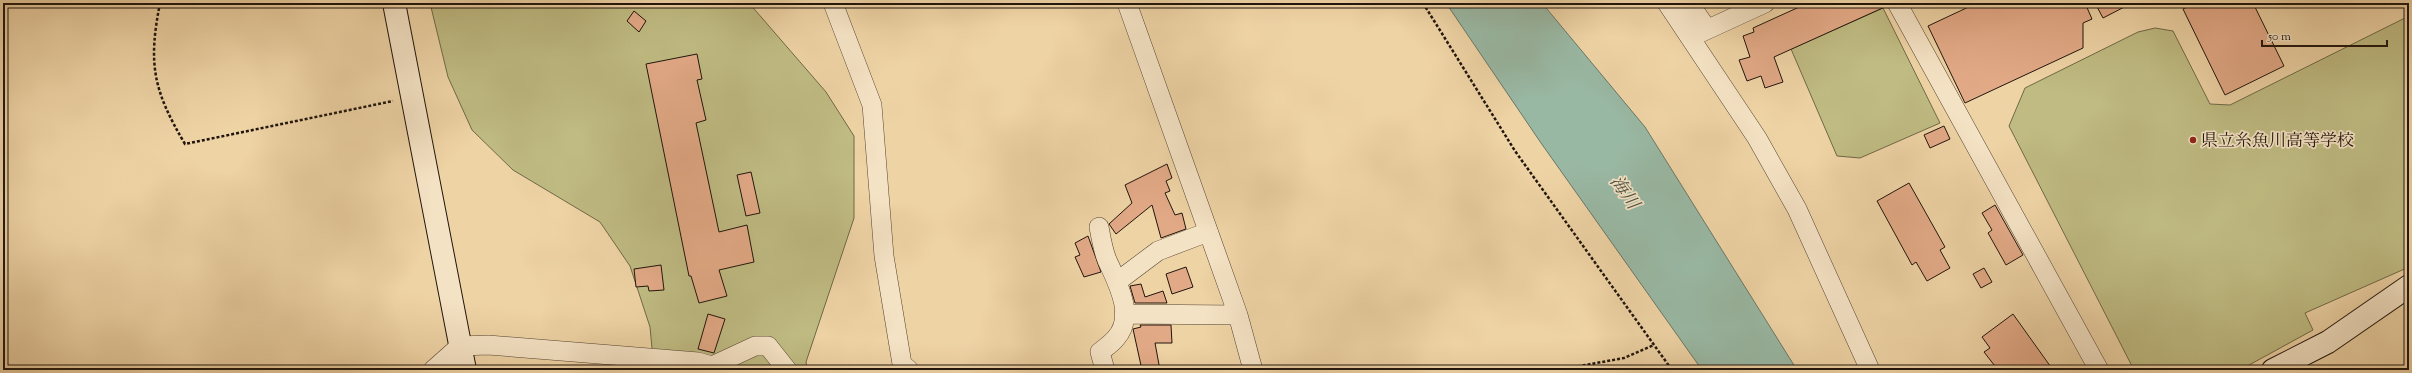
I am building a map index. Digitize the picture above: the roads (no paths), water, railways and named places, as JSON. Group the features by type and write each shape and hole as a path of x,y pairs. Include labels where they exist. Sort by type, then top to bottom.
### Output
{"street":[{"path":"394,3 465,370"},
{"path":"833,3 872,105 884,256 902,364 909,370"},
{"path":"1127,3 1238,315 1253,370"},
{"path":"1667,3 1699,33"},
{"path":"1689,3 1699,33 1797,209 1870,370"},
{"path":"1699,33 1765,3"},
{"path":"1897,3 2099,370"},
{"path":"1099,228 1106,259 1118,281 1124,314 1124,322 1117,338 1100,352 1105,370"},
{"path":"1118,281 1158,251 1208,232"},
{"path":"2273,370 2328,342 2409,286"},
{"path":"1124,314 1238,315"},
{"path":"433,370 460,346 488,345 666,359 698,362 712,366 755,346 768,346 787,370"}],"water":[{"name":"海川","path":"1446,3 1542,3 1645,127 1797,370 1702,370 1541,143"}],"place":[{"name":"県立糸魚川高等学校","path":"2193,140"}]}
